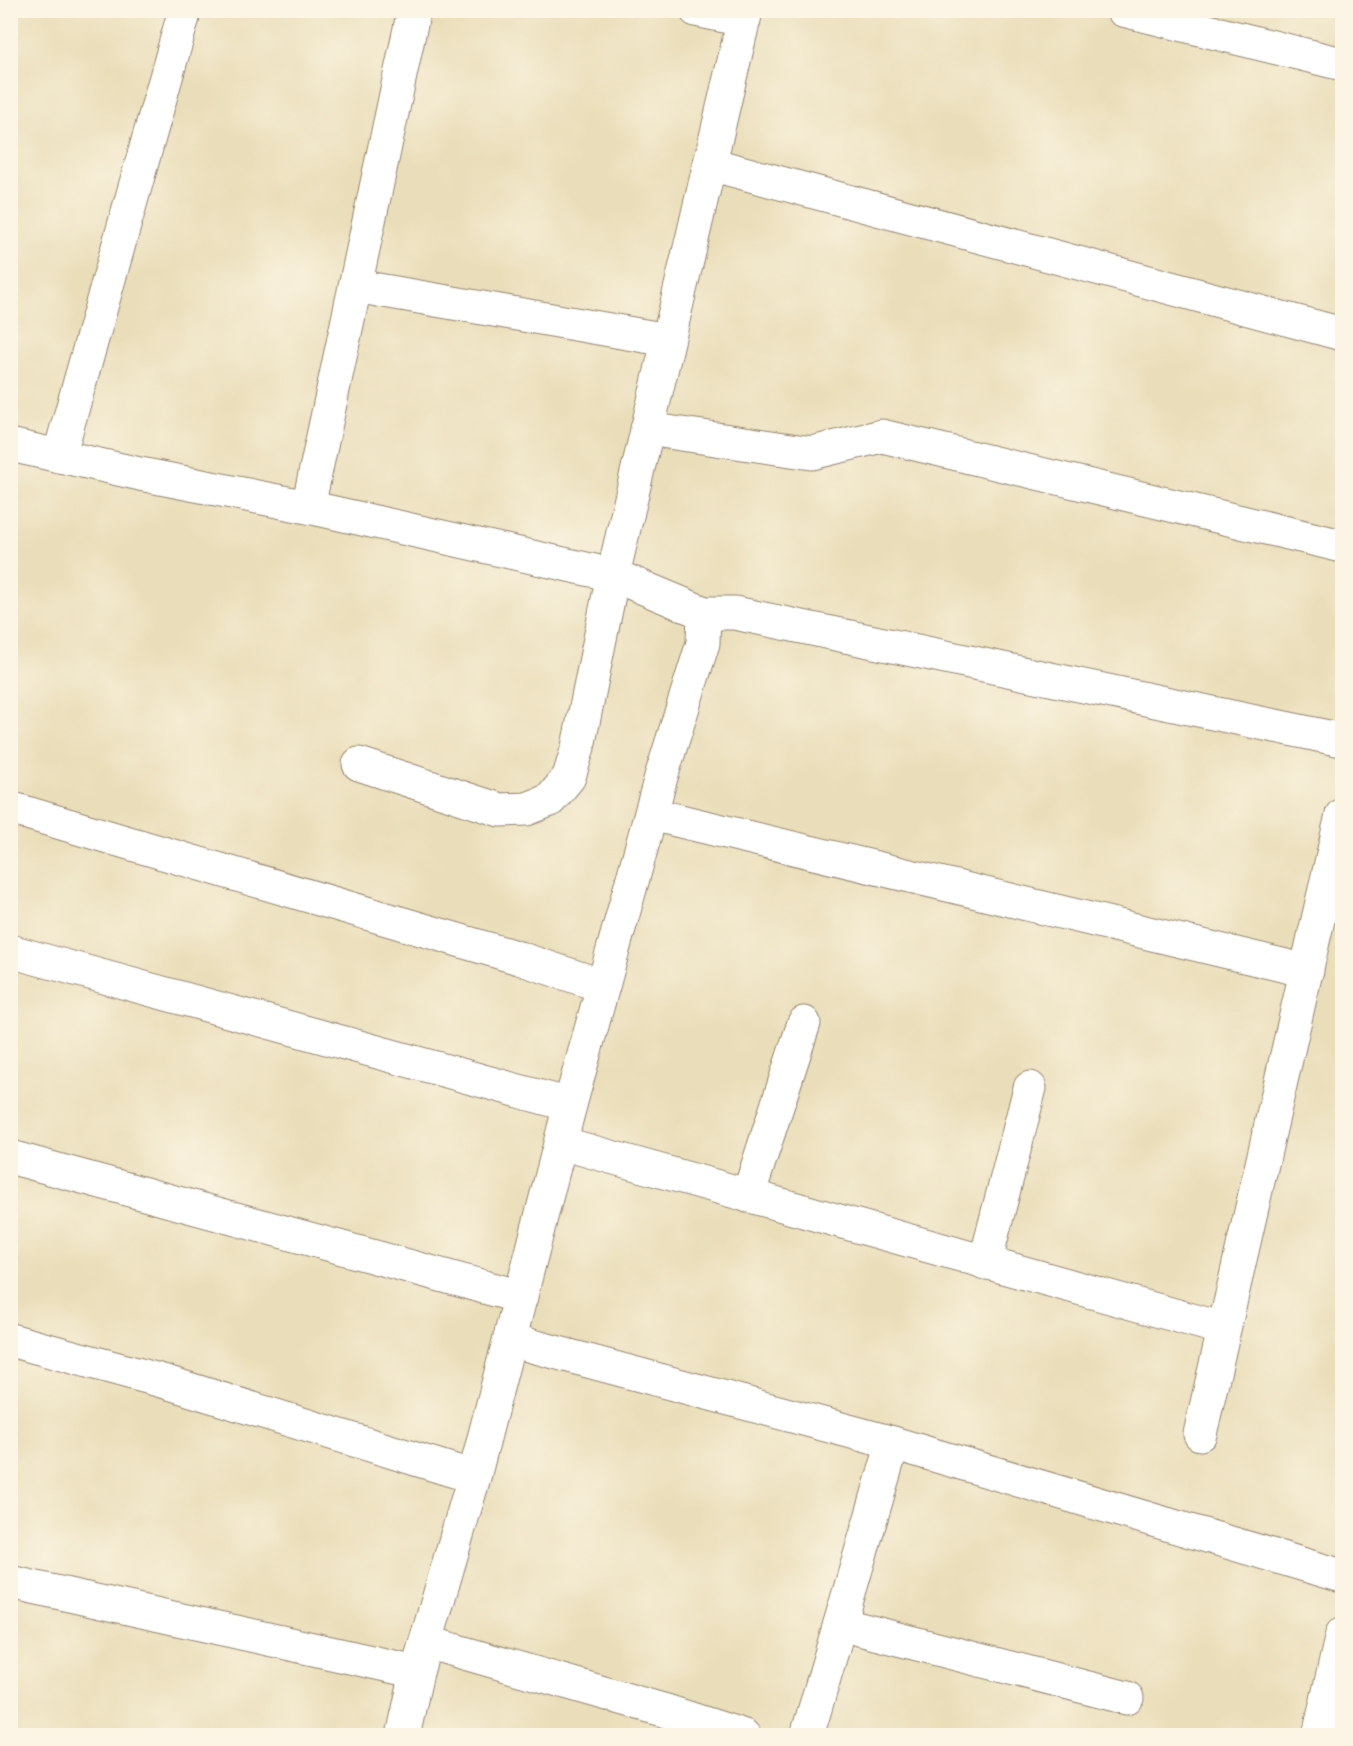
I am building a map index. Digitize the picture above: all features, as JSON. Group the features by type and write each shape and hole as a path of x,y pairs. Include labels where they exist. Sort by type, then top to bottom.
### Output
{"street":[{"path":"59,456 185,10"},
{"path":"308,507 414,10"},
{"path":"359,764 500,810 527,809 550,800 569,777 592,681 613,575 745,15 696,10"},
{"path":"1123,10 1342,64"},
{"path":"710,164 1342,334"},
{"path":"355,286 668,340"},
{"path":"647,429 812,453 882,436 1342,546"},
{"path":"10,445 140,474 308,507 613,575 704,613 735,613 1342,740"},
{"path":"403,1736 422,1657 474,1477 570,1105 651,814 703,644 704,613"},
{"path":"10,808 519,958 603,986"},
{"path":"651,814 1306,971"},
{"path":"1200,1434 1342,815"},
{"path":"10,951 570,1105"},
{"path":"748,1196 804,1023"},
{"path":"985,1263 1030,1088"},
{"path":"561,1143 1224,1329"},
{"path":"10,1156 521,1298"},
{"path":"10,1340 166,1382 474,1477"},
{"path":"510,1340 893,1443 1342,1576"},
{"path":"807,1736 893,1443"},
{"path":"10,1582 422,1657 661,1723 744,1736"},
{"path":"840,1624 1127,1698"},
{"path":"1319,1736 1342,1634"}]}
